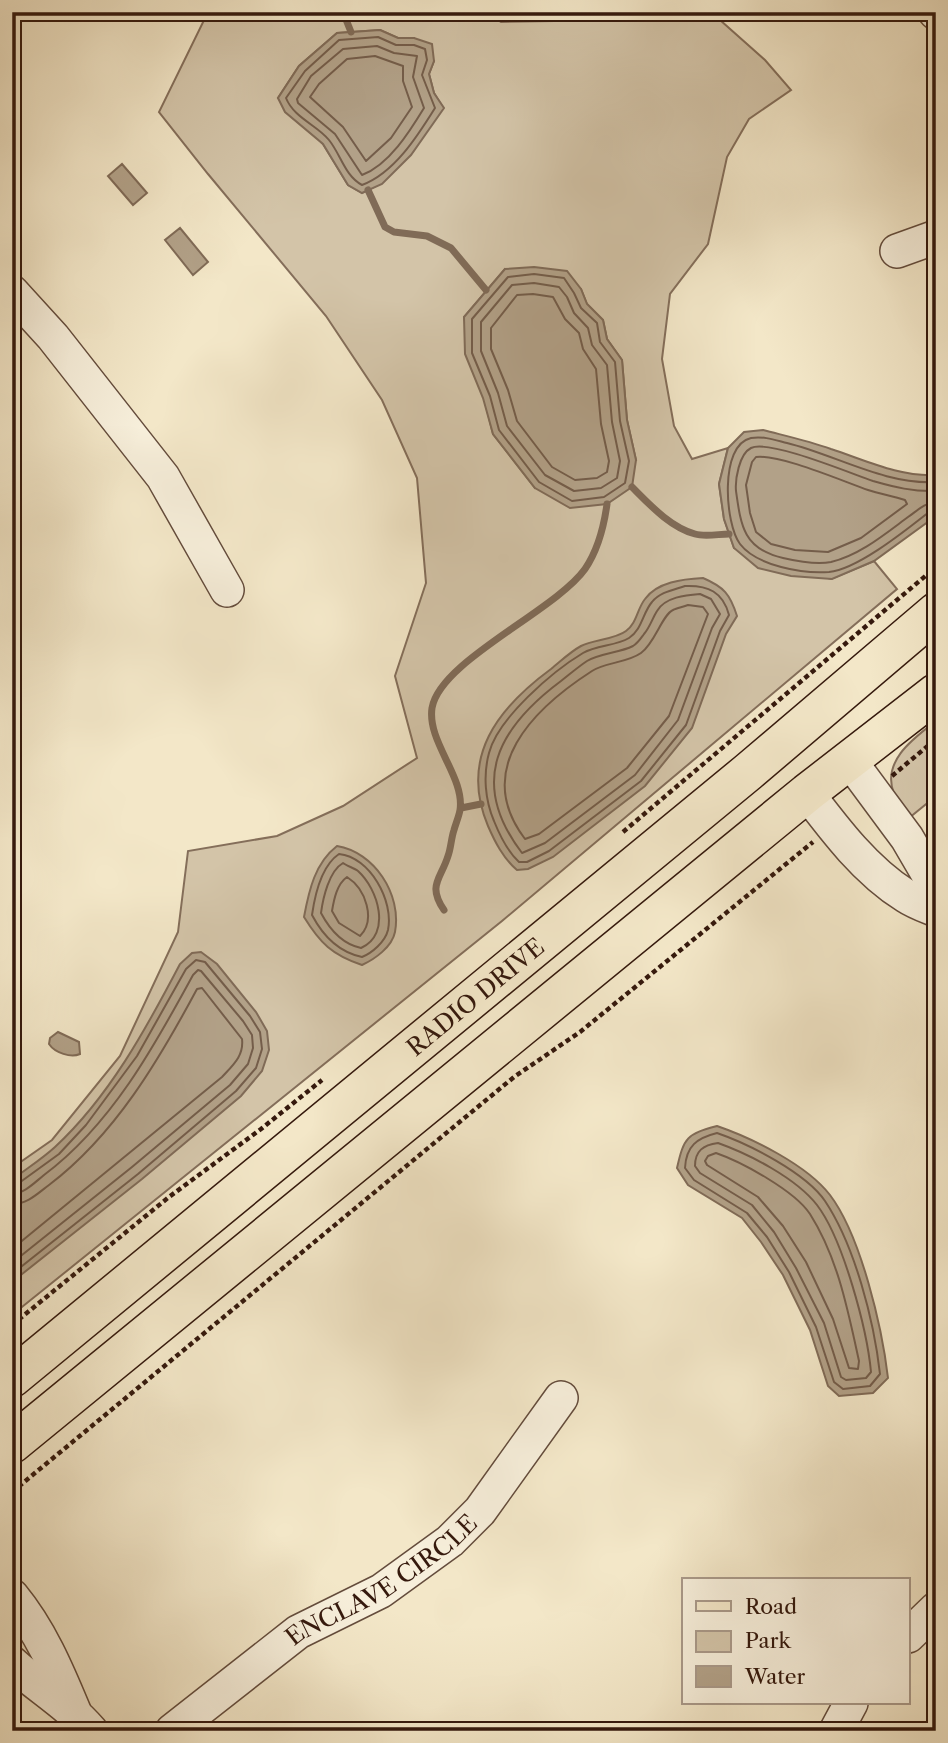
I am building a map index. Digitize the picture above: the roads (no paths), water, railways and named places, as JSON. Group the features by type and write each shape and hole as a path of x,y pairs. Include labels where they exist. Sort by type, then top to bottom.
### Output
{"main road":[{"name":"RADIO DRIVE","path":"12,1378 738,781 936,612"},
{"path":"12,1444 807,793 936,693"}],"street":[{"path":"897,251 936,237"},
{"path":"12,292 53,337 163,477 227,590"},
{"path":"850,761 907,838 928,874 936,908"},
{"path":"807,793 832,825 874,870 906,897 936,908"},
{"name":"ENCLAVE CIRCLE","path":"172,1731 299,1632 381,1591 450,1541 480,1511 561,1398"},
{"path":"12,1596 23,1609 52,1658 83,1721"},
{"path":"909,1635 936,1609"},
{"path":"12,1664 83,1721"},
{"path":"836,1731 850,1704"}],"water":[{"path":"380,30 398,38 414,38 432,44 434,61 429,74 434,93 444,108 411,155 382,184 362,193 348,185 323,144 285,112 278,98 299,66 337,33"},
{"path":"122,164 147,193 133,205 108,176"},
{"path":"180,228 208,262 193,275 165,240"},
{"path":"534,267 567,271 581,289 587,304 603,320 607,339 622,360 627,420 636,460 632,487 607,504 570,508 535,488 493,434 483,398 465,354 464,317 505,269"},
{"path":"763,430 895,471 936,475 936,516 874,561 832,579 791,576 758,568 734,548 724,519 719,484 728,448 744,432"},
{"path":"703,578 725,592 737,616 726,634 692,728 645,786 553,857 528,869 517,870 497,844 480,801 478,778 481,756 500,718 532,684 573,651 626,631 650,593 663,585"},
{"path":"337,846 363,857 373,866 382,877 394,903 395,932 390,943 382,952 362,965 328,947 304,917 318,869"},
{"path":"201,952 217,964 256,1012 267,1031 269,1050 262,1071 241,1096 12,1282 12,1180 55,1147 93,1106 140,1037 180,964 192,953"},
{"path":"58,1032 79,1042 80,1054 68,1055 49,1044 50,1038"},
{"path":"717,1126 762,1145 808,1173 830,1195 841,1213 868,1283 885,1357 888,1378 873,1393 839,1396 828,1386 810,1330 783,1275 761,1242 742,1218 688,1185 677,1168 688,1138"}],"waterway":[{"path":"343,12 351,32"},
{"path":"368,190 385,227 394,232 427,236 451,248 486,290"},
{"path":"632,487 661,515 686,531 703,535 729,534"},
{"path":"444,910 436,888 449,853 460,810 460,798 435,734 432,708 440,690 455,672 550,602 585,569 600,538 607,504"},
{"path":"461,808 481,804"}]}
